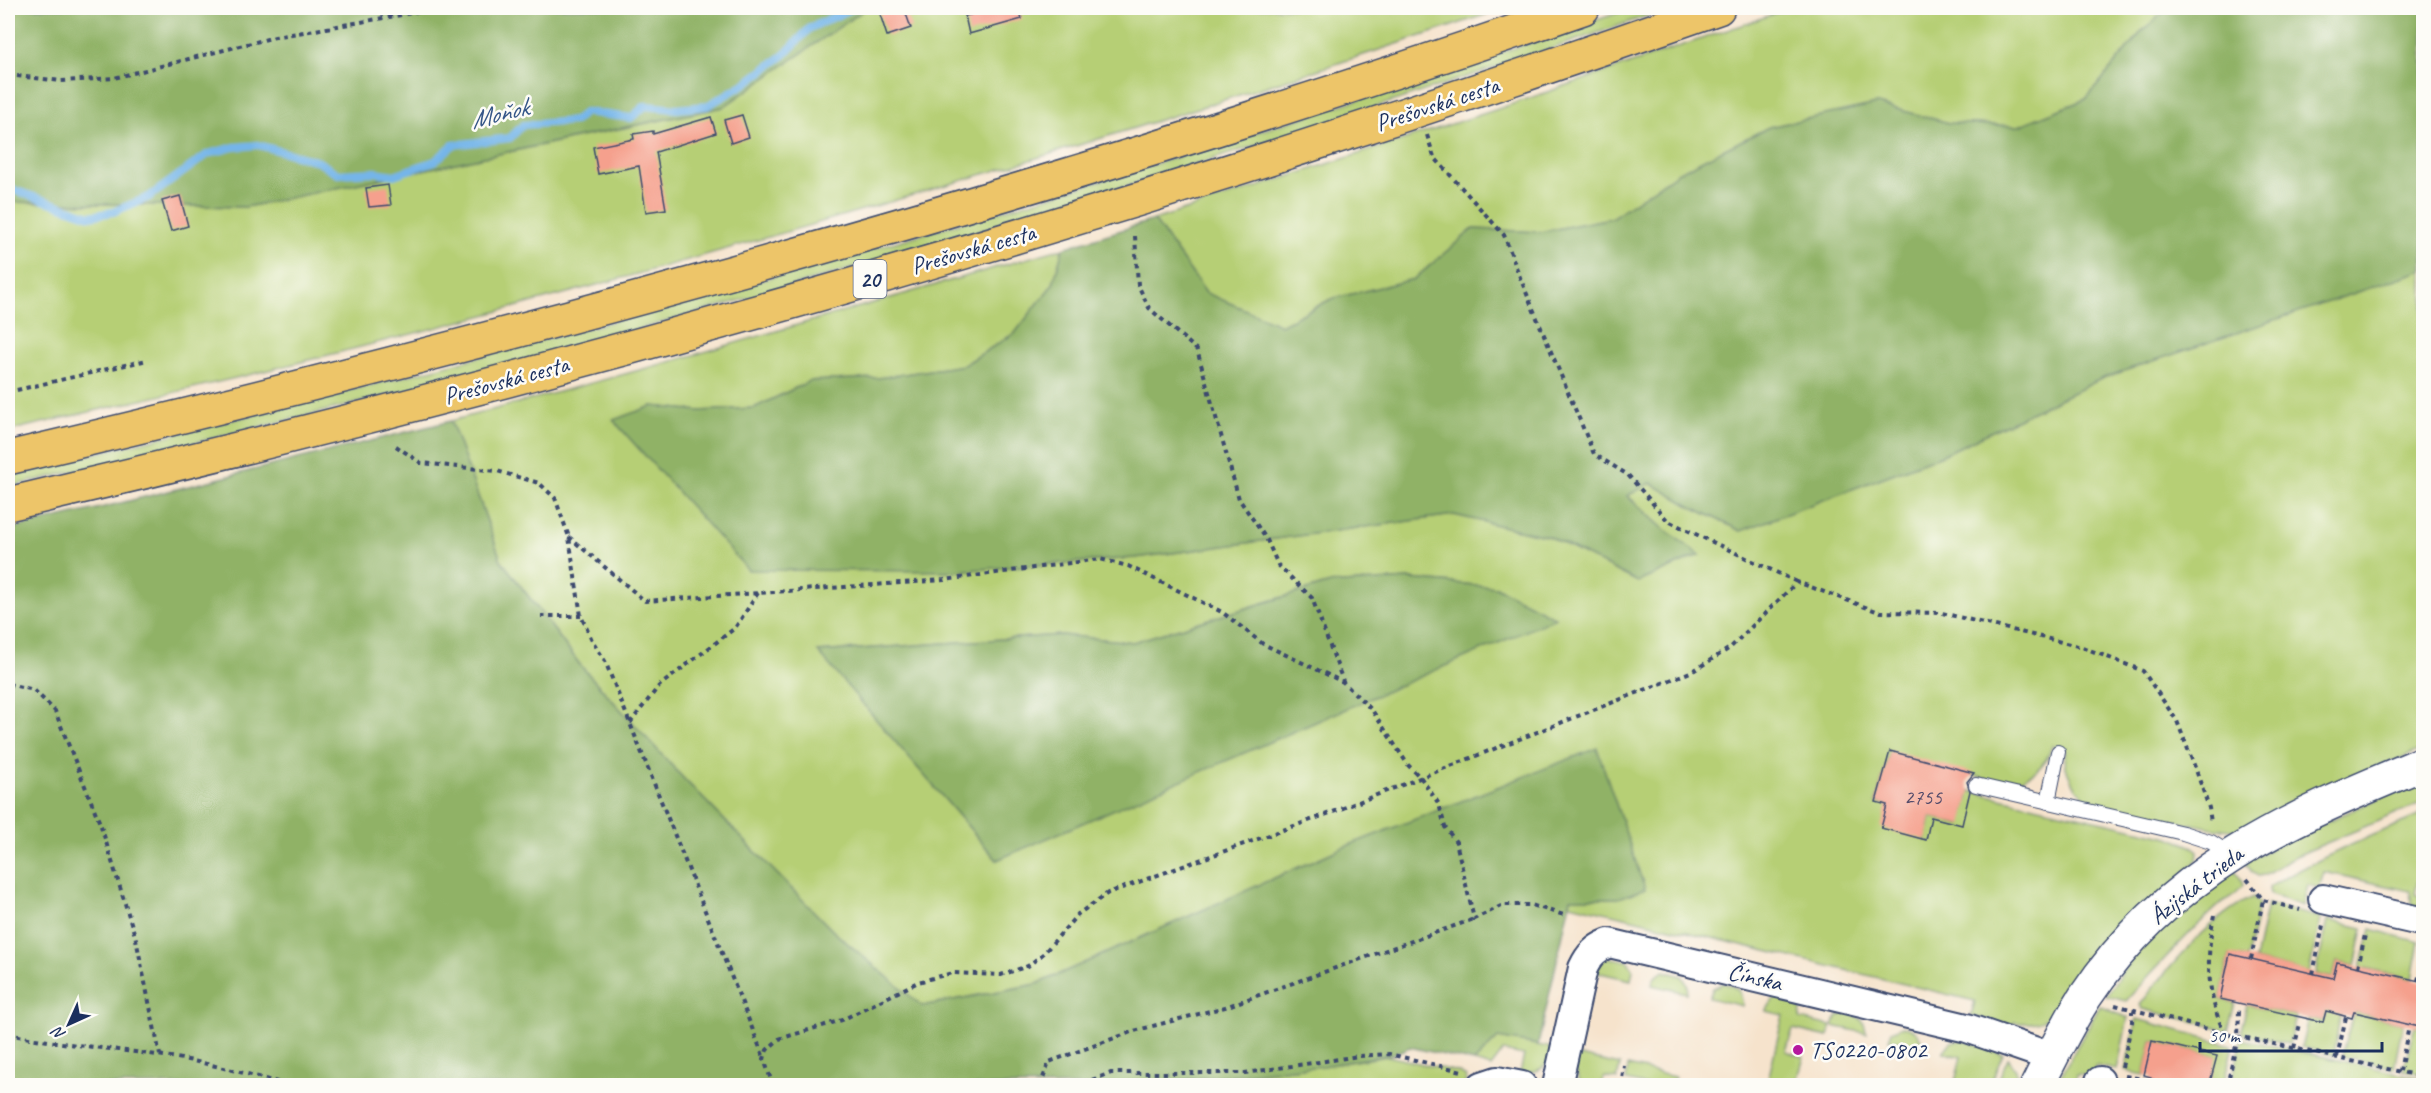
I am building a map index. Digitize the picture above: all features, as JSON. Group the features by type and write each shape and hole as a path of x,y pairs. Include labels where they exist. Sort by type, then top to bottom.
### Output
{"highway":[{"name":"Prešovská cesta","path":"8,458 402,362 873,234 1101,165 1451,53 1583,8"},
{"name":"Prešovská cesta","path":"8,504 177,465 495,384 753,314 1134,201 1414,112 1718,8"}],"street":[{"name":"Ázijská trieda","path":"2037,1086 2085,997 2132,938 2184,888 2230,854 2304,815 2424,764"},
{"path":"2324,907 2424,922"},
{"name":"Čínska","path":"1557,1086 1584,968 1593,952 1609,943 1958,1025 2051,1057"},
{"path":"1473,1079 1522,1086"}],"lane":[{"path":"2048,802 2058,752"},
{"path":"1976,785 2183,833 2211,842 2230,854"}],"path":[{"path":"8,75 61,81 114,78 275,37 430,8"},
{"path":"1426,133 1434,157 1504,235 1594,454 1628,475 1668,521 1797,582 1879,612 1942,613 2082,647 2143,670 2177,720 2209,808 2212,828 2230,854"},
{"path":"1135,236 1138,285 1149,308 1197,350 1239,499 1267,540 1278,565 1312,598 1343,682"},
{"path":"8,392 147,360"},
{"path":"396,446 421,463 497,471 539,483 555,498 569,537 581,616 605,661 773,1086"},
{"path":"569,537 645,601 944,580 1100,559 1128,566 1222,612 1263,644 1343,682 1372,710 1408,765 1421,778 1439,804 1445,827 1456,842 1473,919"},
{"path":"764,1059 767,1050 779,1039 842,1020 918,982 952,973 1001,975 1028,966 1044,953 1078,914 1108,893 1333,812 1693,671 1730,648 1797,582"},
{"path":"630,723 659,686 735,628 758,593"},
{"path":"541,616 581,616"},
{"path":"8,684 34,690 55,711 101,826 136,939 159,1055"},
{"path":"2251,959 2263,900"},
{"path":"1040,1086 1049,1062 1134,1031 1225,1007 1473,919 1503,905 1532,905 1567,916"},
{"path":"2313,974 2324,907"},
{"path":"2214,915 2209,942 2208,979 2215,1008 2225,1034"},
{"path":"2358,967 2367,925"},
{"path":"2418,981 2424,953"},
{"path":"2113,1004 2132,1011 2225,1034 2424,1077"},
{"path":"2227,1086 2238,1037 2239,1010"},
{"path":"2132,1011 2132,1022 2120,1076 2154,1081"},
{"path":"2337,1057 2346,1017"},
{"path":"2294,1048 2300,1024"},
{"path":"2400,1071 2408,1031"},
{"path":"8,1034 56,1044 159,1055 236,1071 292,1086"},
{"path":"1075,1086 1111,1073 1245,1073 1359,1056 1389,1054 1473,1079"},
{"path":"1621,1086 1624,1065"},
{"path":"1677,1086 1678,1078"}],"green space":[{"path":"8,8 867,8 723,107 246,207 8,202"},
{"path":"867,8 1506,8 1056,152 905,198 602,284 261,372 8,431 8,202 246,207 723,107"},
{"path":"1632,8 1670,8 1249,148 967,235 683,317 474,373 8,487 8,474 214,425 623,319 1029,203 1432,76"},
{"path":"1791,8 2169,8 2143,30 2086,99 2018,126 1949,123 1877,104 1769,127 1679,172 1611,218 1541,232 1473,229 1414,279 1331,299 1281,325 1206,293 1154,220 1495,110"},
{"path":"2169,8 2423,8 2423,270 2103,378 1942,455 1741,531 1692,507 1651,483 1627,496 1665,530 1700,555 1638,582 1550,537 1454,515 1135,558 953,571 748,570 613,420 652,406 700,411 754,408 810,381 878,378 964,365 1015,333 1053,284 1063,248 1154,220 1206,293 1281,325 1331,299 1414,279 1473,229 1541,232 1611,218 1679,172 1769,127 1877,104 1949,123 2018,126 2086,99 2143,30"},
{"path":"1063,248 1053,284 1015,333 964,365 878,378 810,381 754,408 700,411 652,406 953,571 1135,558 1454,515 1550,537 1638,582 1700,555 1665,530 1627,495 1651,483 1692,507 1741,531 1942,455 2103,378 2423,270 2423,749 2316,793 2240,831 2212,828 2089,804 2067,772 2066,749 2052,746 2045,761 2036,771 2007,785 1890,752 1876,802 1887,805 1926,840 1931,817 1961,825 1970,791 2169,837 2198,851 2197,860 2074,989 2068,988 2048,1016 2035,1023 2014,1022 2013,1027 1971,1016 1975,1001 1570,904 1571,898 1619,898 1344,847 1037,984 922,1006 834,932 684,779 581,666 501,560 451,421 673,361","holes":["1410,579 1496,587 997,860 819,652 1061,635 1133,642 1327,584"]},
{"path":"451,421 501,560 581,666 684,779 834,932 922,1006 1037,984 1344,847 1597,748 1645,889 1619,898 1571,898 1538,1045 1498,1038 1474,1062 1410,1047 1393,1054 1322,1066 1161,1082 1161,1086 8,1085 8,529"},
{"path":"1410,579 1496,587 1556,618 997,860 818,652 1061,635 1133,642 1327,584"},
{"path":"2423,779 2423,802 2296,856 2264,875 2258,876 2245,863 2285,840"},
{"path":"2423,814 2423,855 2415,894 2423,898 2423,903 2412,910 2410,891 2324,872 2319,888 2308,885 2303,906 2270,895 2271,886 2308,866"},
{"path":"2234,870 2243,885 2237,892 2202,920 2126,1001 2106,996 2130,961 2167,923"},
{"path":"2253,897 2259,904 2247,958 2230,955 2220,999 2235,1003 2228,1030 2143,1009 2140,1005 2191,944 2222,916"},
{"path":"2267,904 2321,918 2309,973 2255,960"},
{"path":"2328,920 2363,928 2355,966 2337,962 2333,978 2316,974"},
{"path":"2371,929 2419,942 2412,979 2361,967"},
{"path":"1605,957 1628,961 1633,970 1631,980 1596,972"},
{"path":"1664,971 1682,976 1688,986 1687,993 1652,985 1655,977"},
{"path":"1723,983 1738,990 1743,1006 1709,998 1713,988"},
{"path":"1778,997 1795,1001 1801,1009 1800,1019 1831,1026 1828,1037 1793,1029 1786,1051 1804,1057 1796,1085 1767,1085 1783,1015 1766,1011 1773,1000"},
{"path":"2247,1005 2296,1016 2289,1044 2242,1033"},
{"path":"2100,1006 2128,1018 2117,1070 2096,1066 2094,1076 2077,1074 2074,1085 2055,1086"},
{"path":"2327,1006 2341,1009 2334,1055 2301,1047 2308,1019 2323,1022"},
{"path":"2354,1012 2403,1023 2394,1068 2341,1056"},
{"path":"1848,1013 1861,1020 1866,1033 1832,1026 1838,1016"},
{"path":"2137,1019 2231,1045 2232,1050 2223,1085 2209,1085 2216,1056 2152,1041 2144,1075 2125,1071"},
{"path":"1902,1026 1916,1032 1922,1046 1889,1039 1892,1031"},
{"path":"2415,1026 2423,1028 2424,1068 2422,1074 2403,1070"},
{"path":"1498,1038 1548,1047 1552,1050 1551,1056 1542,1068 1526,1073 1520,1073 1524,1055 1503,1051 1491,1067 1474,1062"},
{"path":"2242,1039 2421,1078 2421,1085 2231,1085"},
{"path":"1963,1040 2003,1054 1990,1085 1954,1086 1961,1057 1943,1052 1951,1042"},
{"path":"1388,1056 1458,1072 1466,1077 1465,1086 1161,1086 1161,1082 1322,1066"},
{"path":"1580,1056 1620,1065 1617,1079 1605,1077 1600,1085 1583,1086 1575,1069 1576,1058"},
{"path":"2008,1058 2016,1069 2019,1085 1996,1085"},
{"path":"1628,1066 1675,1077 1672,1085 1644,1085 1626,1081"}],"building":[{"path":"878,8 904,8 911,28 887,36"},
{"path":"998,8 1019,8 1022,19 969,34 965,16"},
{"path":"742,115 749,137 731,143 724,120"},
{"path":"711,117 716,133 656,152 666,209 646,212 639,166 598,174 593,147 634,139 633,134 653,131 653,134"},
{"path":"388,185 391,205 369,207 366,188"},
{"path":"180,196 188,226 171,231 162,201"},
{"path":"1890,751 1974,773 1967,782 1970,791 1962,825 1931,817 1926,840 1881,828 1887,805 1876,802"},
{"path":"2230,954 2333,978 2337,962 2424,982 2424,1028 2354,1012 2352,1018 2326,1011 2323,1022 2220,999"},
{"path":"2152,1041 2217,1056 2209,1086 2149,1086 2151,1077 2144,1075"}],"waterway":[{"name":"Moňok","path":"8,188 90,216 113,212 149,197 208,154 234,147 258,145 317,161 338,174 375,172 394,175 435,161 453,145 510,138 523,125 575,121 585,112 631,118 645,106 677,109 707,106 746,83 784,55 810,28 853,8"}],"place":[{"name":"TS0220-0802","path":"1798,1050"}]}
